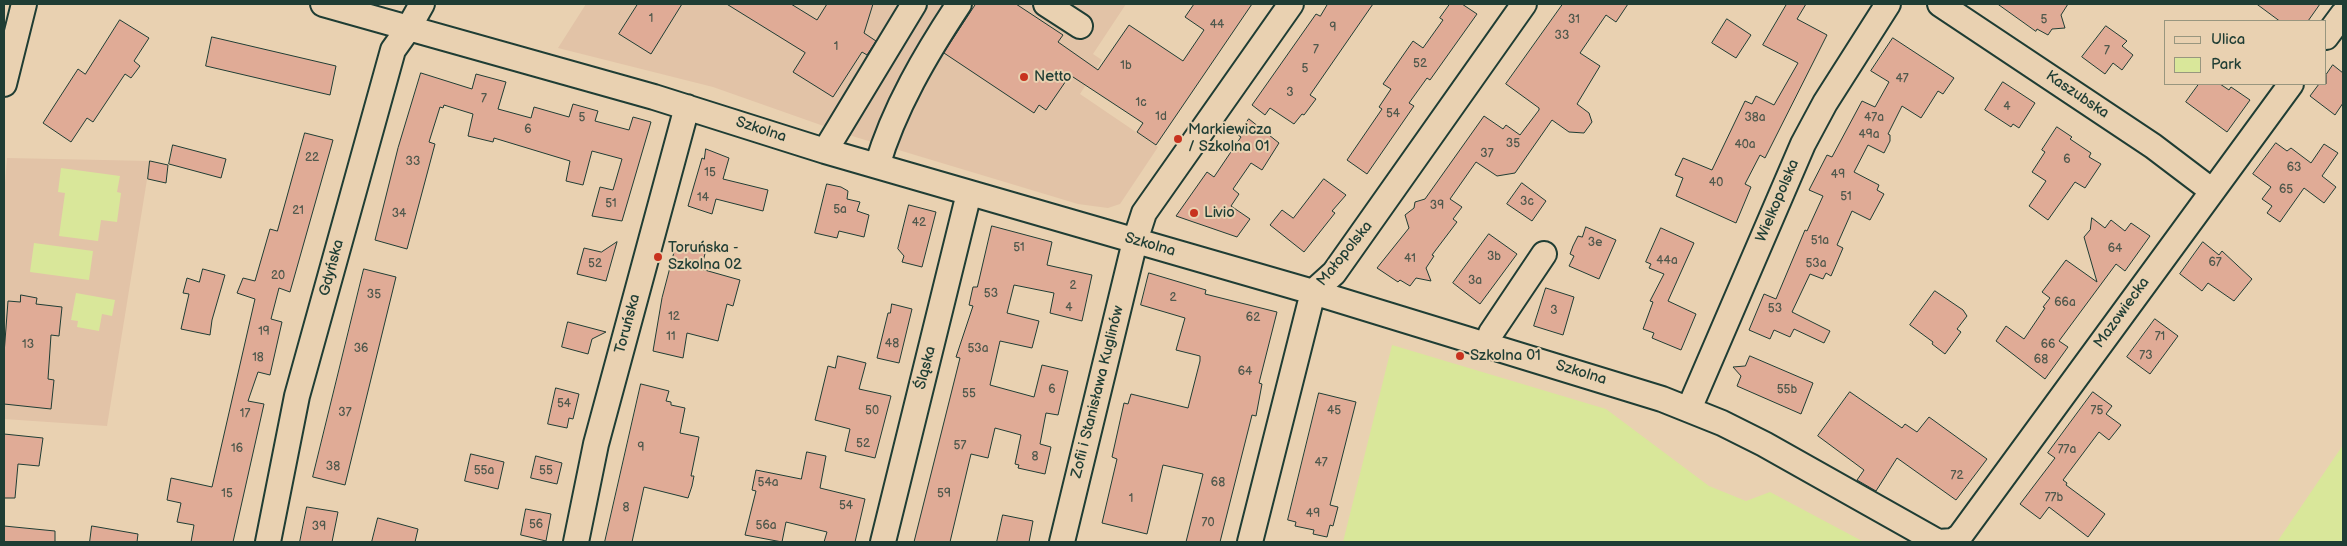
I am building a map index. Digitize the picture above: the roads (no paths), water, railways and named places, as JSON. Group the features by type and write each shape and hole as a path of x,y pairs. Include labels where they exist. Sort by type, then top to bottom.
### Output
{"street":[{"path":"4,84 24,4"},
{"name":"Szkolna","path":"323,4 687,107 825,151 1313,292 1605,381 1689,409 1764,444 1918,532 1938,542 1953,541"},
{"name":"Gdyńska","path":"268,542 297,396 393,50 422,4"},
{"path":"825,151 914,4"},
{"path":"877,166 892,123 933,45 959,4"},
{"path":"1046,4 1080,26"},
{"name":"Zofii i Stanisława Kuglinów","path":"1062,542 1135,241 1144,213 1290,4"},
{"name":"Małopolska","path":"1250,542 1313,292 1340,265 1524,4"},
{"name":"Wielkopolska","path":"1689,409 1803,144 1825,103 1888,4"},
{"name":"Kaszubska","path":"1940,4 2153,146 2212,190"},
{"path":"2327,36 2343,14"},
{"name":"Mazowiecka","path":"1953,541 1960,536 1983,506 2290,85"},
{"name":"Toruńska","path":"576,542 596,444 687,107"},
{"name":"Śląska","path":"883,542 969,193"},
{"path":"1487,345 1491,333 1544,254"}],"place":[{"name":"Netto","path":"1024,77"},
{"name":"Markiewicza / Szkolna 01","path":"1178,139"},
{"name":"Livio","path":"1194,213"},
{"name":"Toruńska - Szkolna 02","path":"658,257"},
{"name":"Szkolna 01","path":"1460,356"}]}
